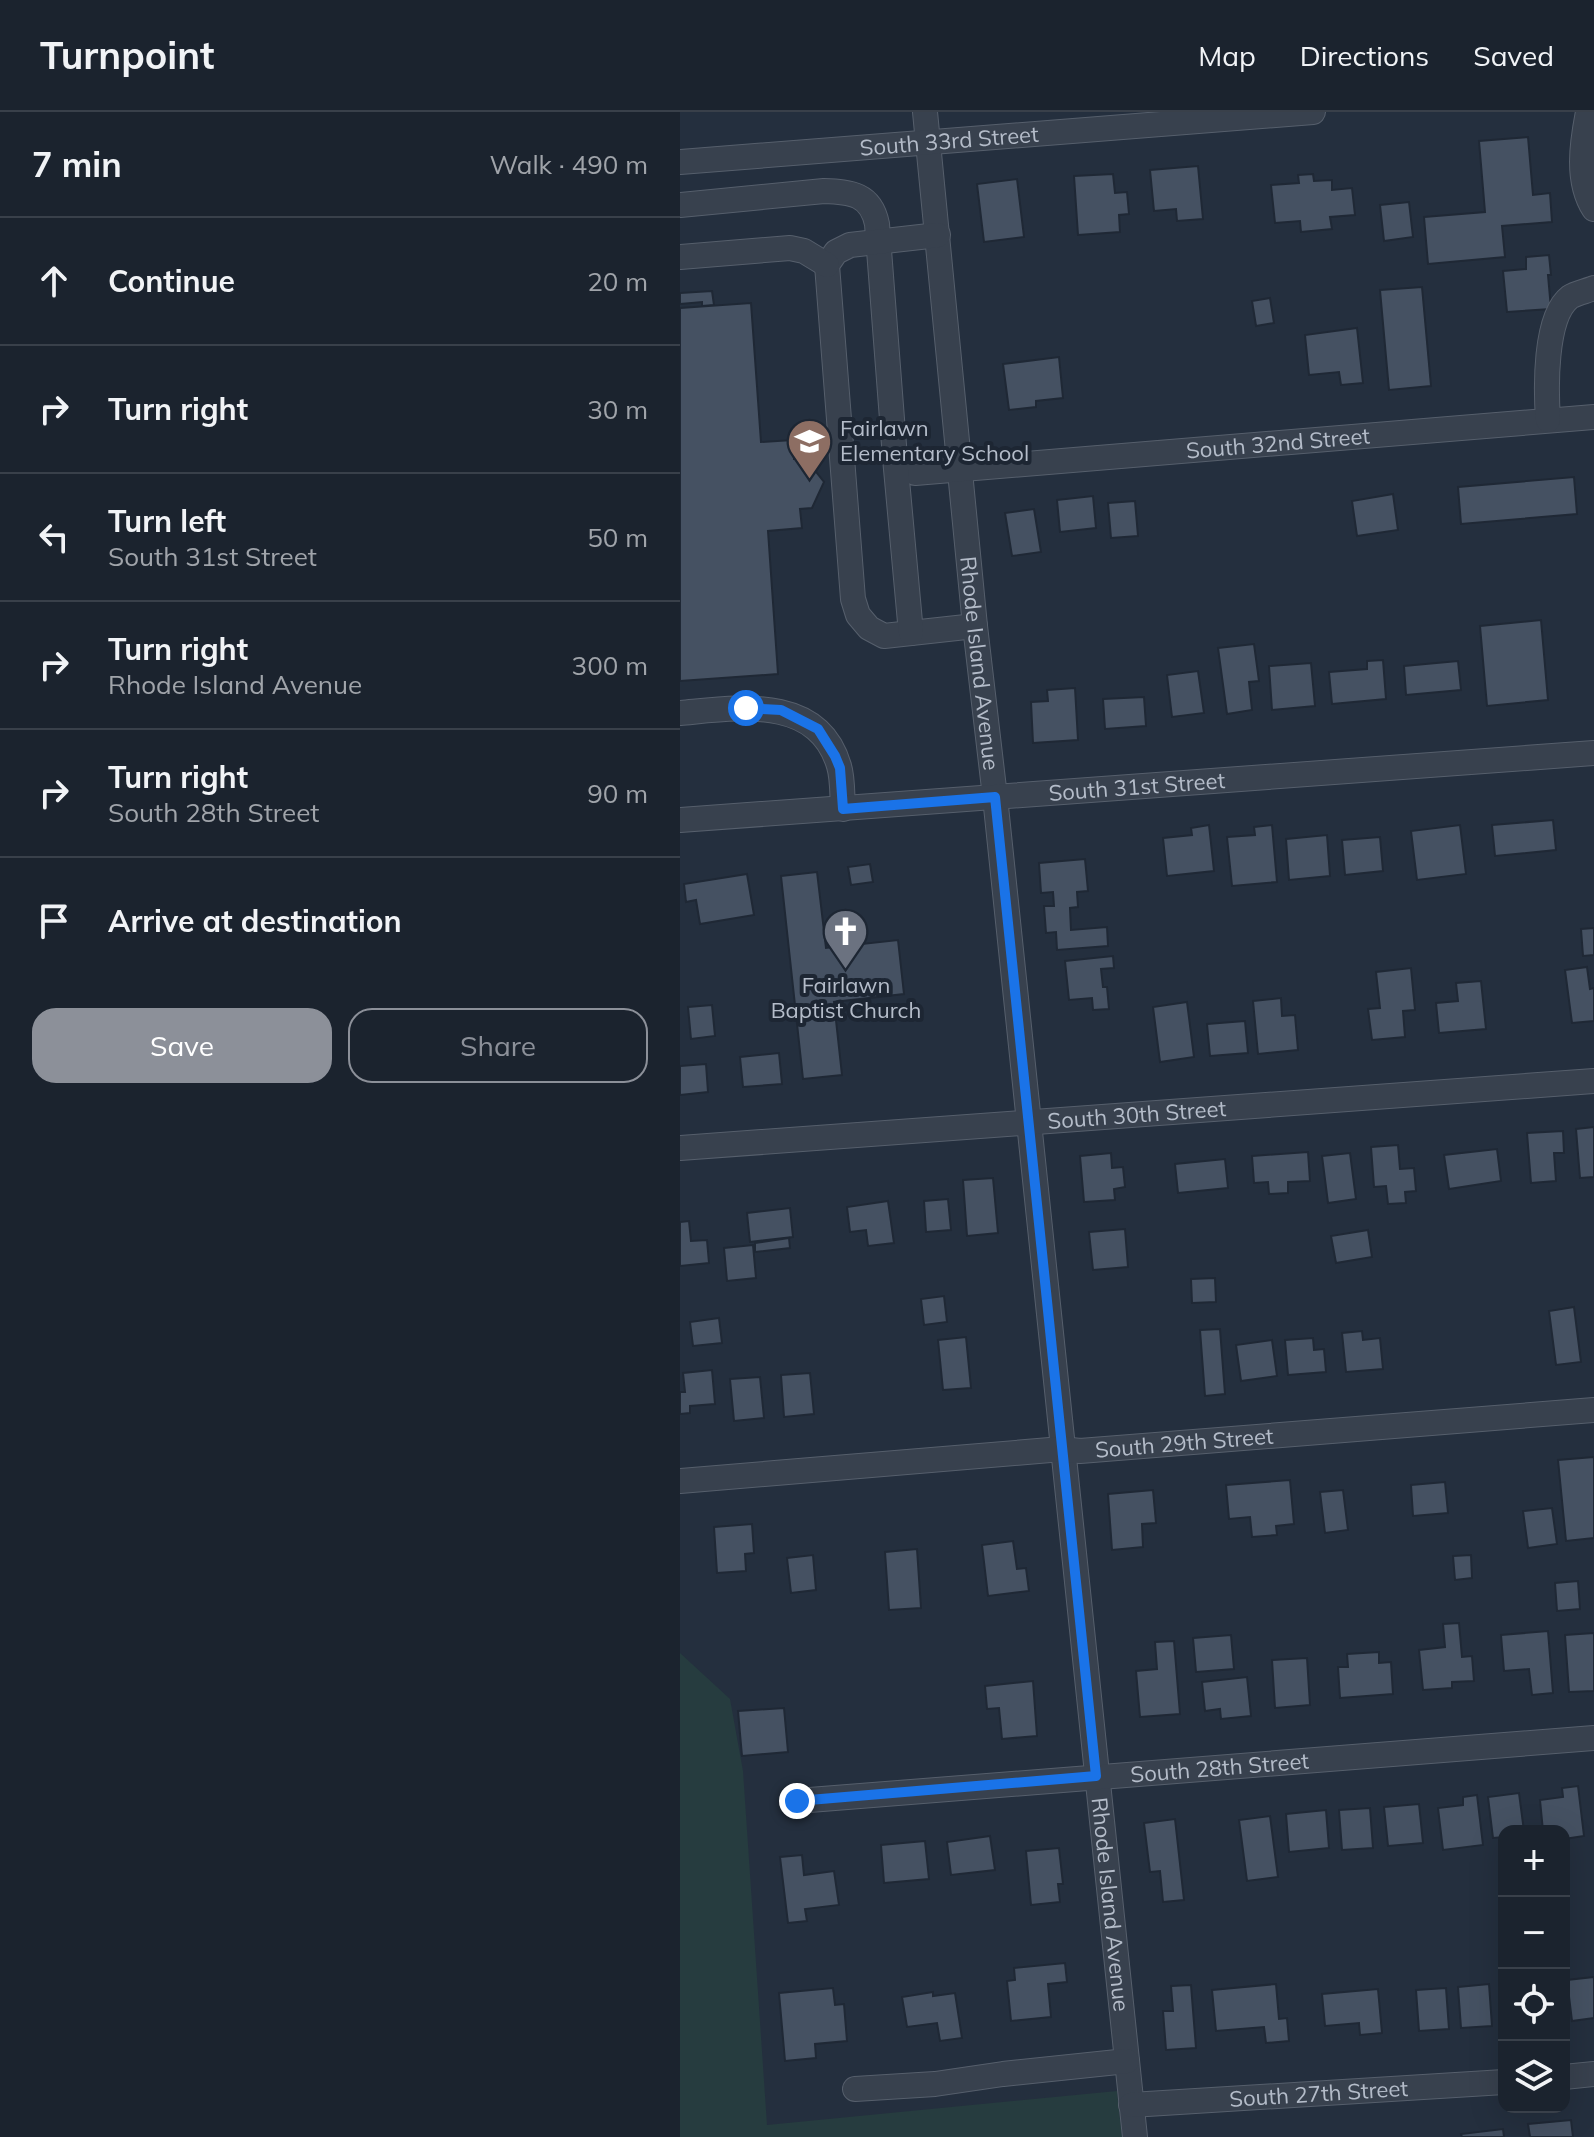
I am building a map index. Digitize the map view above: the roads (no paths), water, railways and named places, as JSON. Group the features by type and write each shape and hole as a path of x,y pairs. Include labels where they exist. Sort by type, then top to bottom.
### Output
{"street":[{"name":"Rhode Island Avenue","path":"925,112 975,626 1135,2137"},
{"name":"South 33rd Street","path":"680,162 1313,112"},
{"path":"1588,112 1581,148 1588,200 1594,209"},
{"path":"842,149 845,192"},
{"path":"680,205 824,191 858,196 869,204 874,213 911,633"},
{"path":"938,235 850,245 836,252 827,265 853,599 858,615 869,628 884,636 975,626"},
{"path":"680,257 790,248 804,251 827,265"},
{"path":"1548,420 1546,375 1555,317 1570,297 1594,288"},
{"name":"South 32nd Street","path":"895,458 915,473 1594,417"},
{"path":"680,713 746,708 781,710 818,729 840,768 843,809"},
{"name":"South 31st Street","path":"680,820 1594,753"},
{"name":"South 30th Street","path":"680,1148 1594,1081"},
{"name":"South 29th Street","path":"680,1481 1594,1410"},
{"name":"South 28th Street","path":"797,1801 1594,1738"},
{"path":"855,2089 935,2084 1127,2061"},
{"path":"1570,2076 1594,2074"},
{"name":"South 27th Street","path":"1131,2105 1498,2082"}],"place":[{"name":"Fairlawn Elementary School","path":"809,480"},
{"name":"Fairlawn Baptist Church","path":"846,971"}]}
